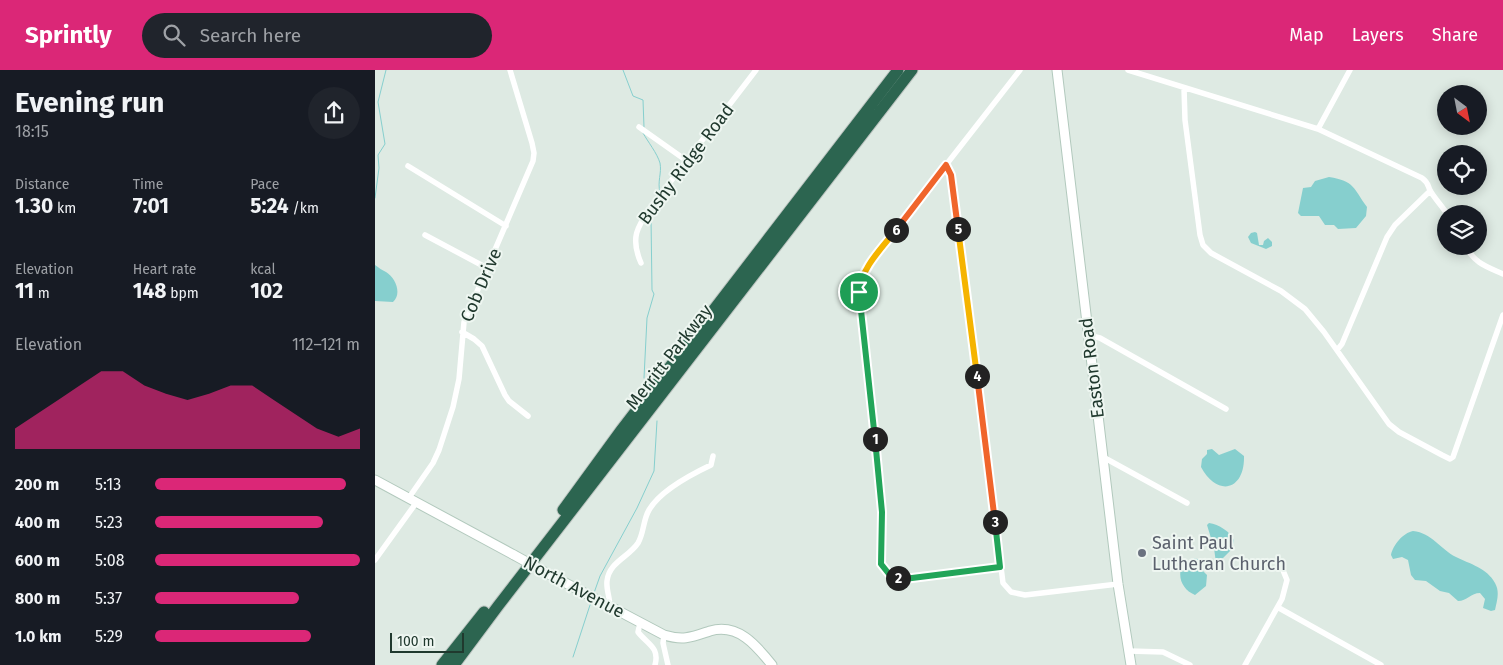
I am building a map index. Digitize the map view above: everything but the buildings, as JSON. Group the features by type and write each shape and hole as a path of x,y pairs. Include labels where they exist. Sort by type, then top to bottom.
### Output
{"highway":[{"name":"Merritt Parkway","path":"441,665 536,545 898,70"},
{"name":"Merritt Parkway","path":"454,665 912,70"}],"main road":[{"name":"Easton Road","path":"1057,70 1118,584 1131,665"},
{"name":"North Avenue","path":"375,480 664,635 685,639 717,630 731,630 751,641 771,665"}],"street":[{"name":"Cob Drive","path":"376,556 412,501 435,460 444,435 459,379 462,332 466,317 530,169 534,153 510,70"},
{"name":"Bushy Ridge Road","path":"641,263 635,235 637,230 651,207 756,70"},
{"path":"1000,567 904,579 891,575 881,564 882,507 861,321 860,287 865,273 875,256 1020,70"},
{"path":"1128,70 1318,129 1417,174 1427,181 1430,191 1442,205"},
{"path":"1318,129 1350,70"},
{"path":"1184,88 1185,120 1199,235 1203,245 1211,253 1296,300 1316,321 1394,428 1450,459 1453,457 1503,315"},
{"path":"640,127 687,161"},
{"path":"946,165 951,175 956,206 1000,567 1005,587 1017,594 1030,594 1118,584"},
{"path":"408,166 506,226"},
{"path":"1337,350 1342,344 1387,237 1403,217 1430,191"},
{"path":"425,234 487,268"},
{"path":"1470,255 1478,262 1503,274"},
{"path":"462,332 480,344 505,396 528,416"},
{"path":"1088,335 1101,338 1224,408"},
{"path":"610,607 607,585 609,575 617,563 630,552 641,538 649,510 675,484 711,465 713,456"},
{"path":"1103,457 1187,503"},
{"path":"1245,665 1279,608 1287,585 1286,575 1282,568"},
{"path":"1279,608 1381,665"},
{"path":"640,623 638,632 654,648 656,656 655,665"},
{"path":"664,635 663,643 668,665"},
{"path":"1129,651 1163,652 1186,662"}],"water":[{"path":"1329,177 1344,181 1353,186 1367,207 1366,216 1356,228 1338,229 1334,225 1325,225 1319,216 1301,216 1298,213 1303,188 1311,187 1315,181"},
{"path":"1251,233 1257,233 1259,245 1263,245 1264,241 1268,238 1272,242 1272,246 1266,249 1251,243 1248,237"},
{"path":"375,265 390,275 397,286 396,299 393,302 375,301"},
{"path":"1212,449 1219,455 1235,449 1244,456 1243,468 1235,483 1229,486 1222,486 1215,483 1201,467 1202,459 1207,454 1207,450"},
{"path":"1209,523 1224,529 1234,540 1232,549 1218,563 1216,563 1214,548 1207,525"},
{"path":"1413,531 1420,532 1431,538 1450,554 1478,567 1492,578 1498,596 1495,610 1491,611 1483,608 1485,599 1480,593 1458,601 1449,593 1440,591 1426,581 1415,580 1411,575 1408,560 1402,557 1393,559 1391,555 1396,544 1402,537"},
{"path":"1194,558 1203,561 1202,570 1207,575 1206,586 1195,595 1184,587 1180,575 1182,566"}],"waterway":[{"path":"375,198 379,168 378,155 385,144 378,102 386,70"},
{"path":"623,70 633,96 643,100 644,127"},
{"path":"643,133 655,151 660,163 660,192"},
{"path":"644,378 647,318 654,294 652,290 651,218 663,200"},
{"path":"594,593 600,576 637,508 654,471 657,421"},
{"path":"573,657 591,602"}],"place":[{"name":"Saint Paul Lutheran Church","path":"1142,553"}],"route":[{"path":"946,165 951,172 956,206 1000,567 904,579 891,575 881,564 882,507 859,292 863,277 870,264 946,165"}]}
